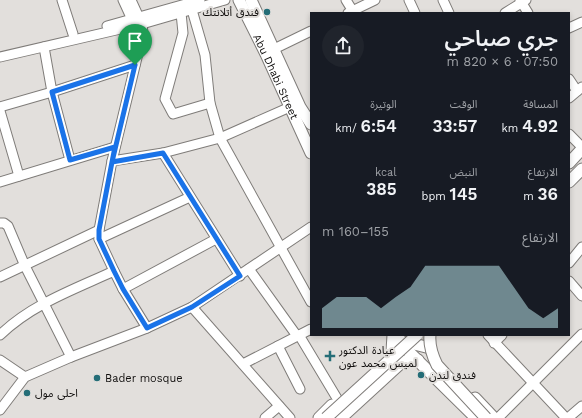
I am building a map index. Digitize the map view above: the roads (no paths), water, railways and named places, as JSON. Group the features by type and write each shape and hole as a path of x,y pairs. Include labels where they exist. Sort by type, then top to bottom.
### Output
{"main road":[{"name":"Abu Dhabi Street","path":"239,0 295,107 310,123"},
{"name":"Abu Dhabi Street","path":"251,0 274,49 310,150"},
{"path":"295,107 310,132"},
{"path":"570,162 582,148"},
{"path":"573,177 582,158"},
{"path":"392,351 393,336"},
{"path":"430,336 430,348 437,365 486,418"},
{"path":"434,336 433,344 437,359"},
{"path":"319,418 392,351 399,338"},
{"path":"399,338 414,344 419,339"},
{"path":"399,338 418,360 476,418"},
{"path":"419,339 494,418"},
{"path":"326,418 419,339"},
{"path":"341,418 401,363 410,359 418,360"},
{"path":"364,376 373,376 376,380 374,388"},
{"path":"452,393 450,389 452,383 457,382 461,384"}],"street":[{"path":"62,0 73,34"},
{"path":"123,0 137,22"},
{"path":"131,0 142,36 115,147 99,235 123,289 147,328"},
{"path":"0,57 44,47 137,22 200,0"},
{"path":"0,52 73,34 181,13 225,0"},
{"path":"346,0 352,12 375,0"},
{"path":"409,0 415,12"},
{"path":"443,0 449,12"},
{"path":"506,12 522,1 528,12"},
{"path":"192,10 205,55 210,103 220,138 280,249 310,300"},
{"path":"181,13 183,33 165,99 173,114 210,103"},
{"path":"570,28 582,22"},
{"path":"274,49 310,31"},
{"path":"44,47 52,92 70,160"},
{"path":"0,107 135,65"},
{"path":"570,79 580,89 570,97"},
{"path":"112,162 163,153 220,138 295,107"},
{"path":"0,111 19,176"},
{"path":"570,135 582,148"},
{"path":"0,182 115,147"},
{"path":"163,153 240,276"},
{"path":"0,277 190,197"},
{"path":"0,223 4,223 8,226 25,266 71,357"},
{"path":"0,410 25,377 71,357 147,328 192,307 310,228"},
{"path":"123,289 216,238"},
{"path":"570,262 582,247"},
{"path":"249,269 298,336 338,400"},
{"path":"0,335 10,325 44,303 114,271"},
{"path":"570,283 582,296"},
{"path":"192,307 290,418"},
{"path":"243,364 310,330"},
{"path":"498,418 582,334"},
{"path":"489,336 567,418 582,406"},
{"path":"494,342 501,336"},
{"path":"278,346 300,389"},
{"path":"0,360 25,377"},
{"path":"266,418 279,406"}],"tunnel":[{"path":"391,367 423,336"}],"place":[{"name":"فندق أتلانتك","path":"267,12"},
{"name":"عيادة الدكتور لميس محمد عون","path":"330,356"},
{"name":"فندق لندن","path":"421,375"},
{"name":"Bader mosque","path":"97,378"},
{"name":"احلى مول","path":"27,393"}]}
